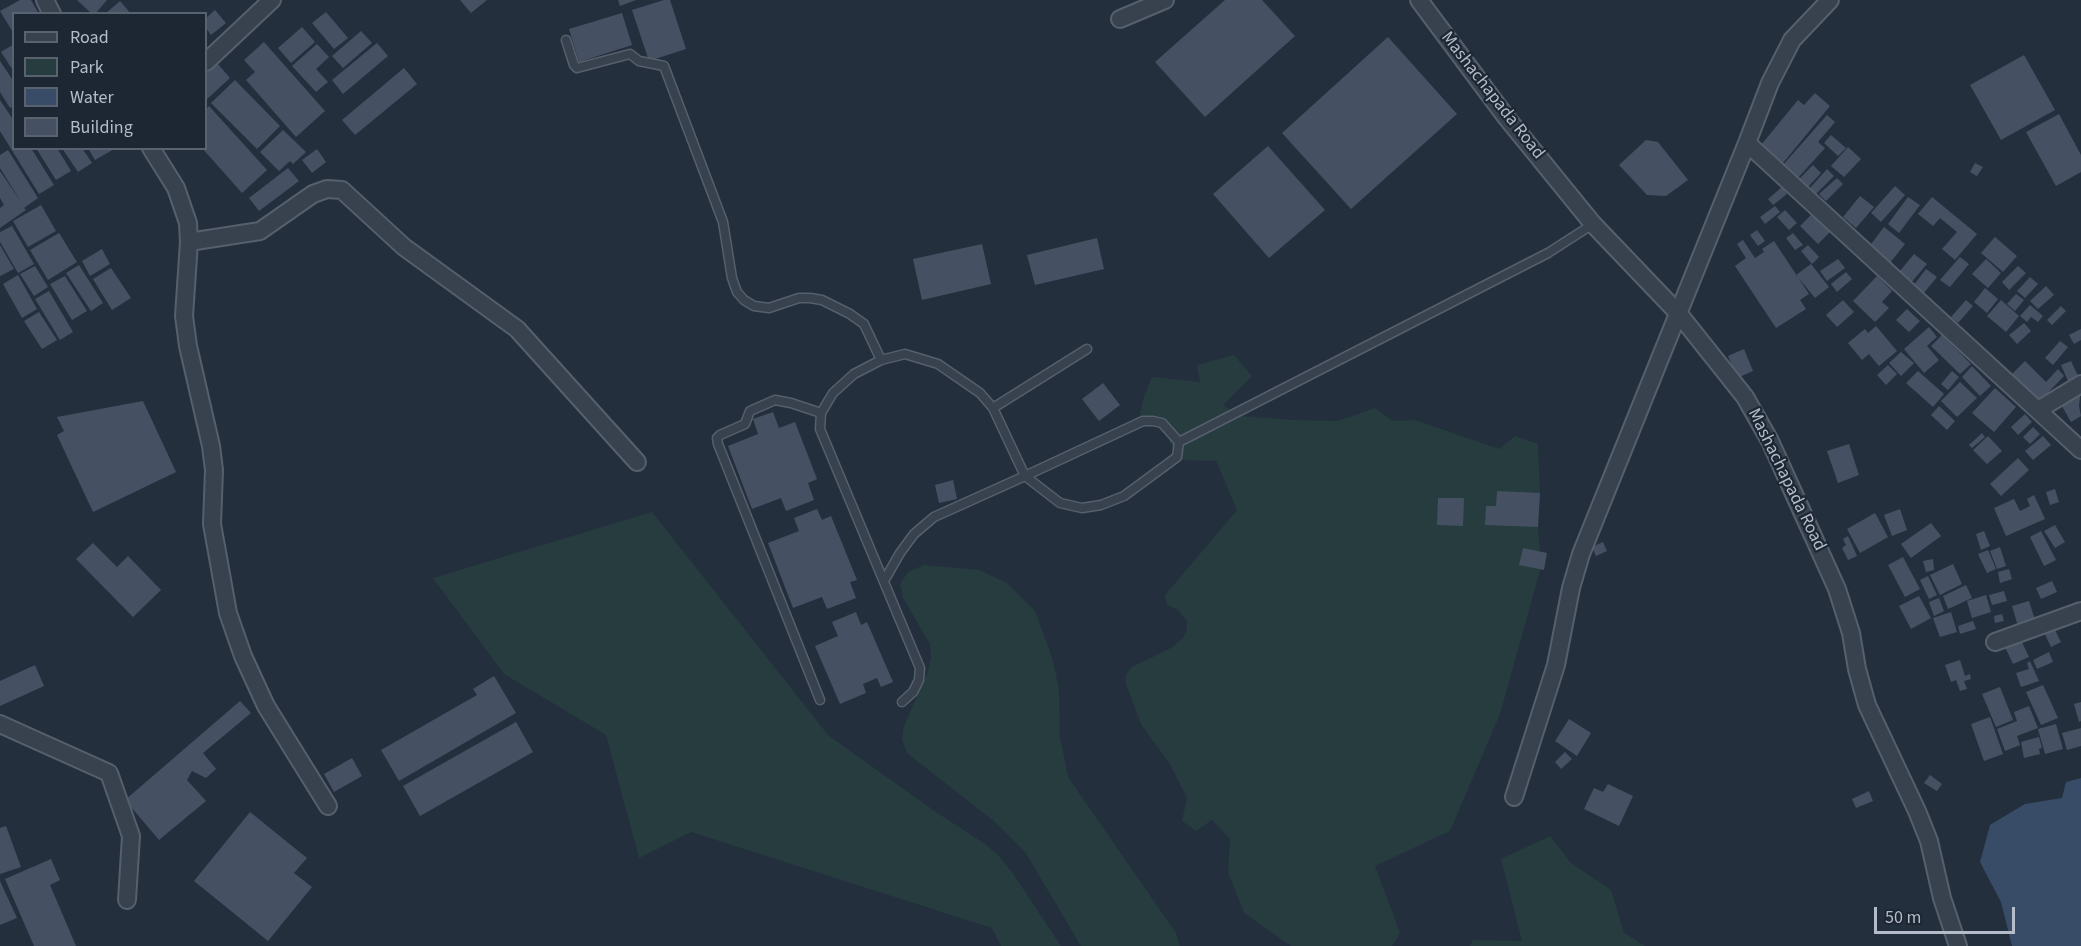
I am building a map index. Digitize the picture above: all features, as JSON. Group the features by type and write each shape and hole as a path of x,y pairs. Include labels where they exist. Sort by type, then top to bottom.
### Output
{"street":[{"path":"207,61 272,0"},
{"path":"1120,19 1165,0"},
{"name":"Mashachapada Road","path":"1419,0 1506,117 1593,224 1679,314 1745,398 1770,441 1837,589 1851,633 1857,669 1867,705 1929,841 1942,898 1958,946"},
{"path":"1514,797 1556,665 1571,588 1581,554 1770,83 1792,40 1830,0"},
{"path":"1747,143 2081,450"},
{"path":"152,150 177,188 188,223 189,242 184,316 188,346 211,446 214,470 212,524 228,614 243,656 266,706 328,806"},
{"path":"189,242 260,231 313,194 327,189 342,190 404,247 517,328 637,462"},
{"path":"2038,410 2081,384"},
{"path":"1995,642 2081,611"},
{"path":"0,724 109,772 131,836 127,900"}],"lane":[{"path":"566,40 577,68 630,54 639,61 664,66 723,222 732,278 737,292 744,300 754,306 769,308 799,298 822,300 864,324 881,360"},
{"path":"1179,442 1548,253 1593,224"},
{"path":"993,408 1087,349"},
{"path":"884,581 914,534 934,517 1025,476 1143,421 1162,423 1179,442 1177,457 1124,496 1101,505 1082,508 1060,503 1025,476 993,408 980,393 938,364 905,354 881,360 854,374 833,393 821,413 820,429 920,669 919,680 913,692 902,702"},
{"path":"820,700 717,438 746,424 750,411 775,400 821,413"}],"green space":[{"path":"1234,355 1252,376 1223,405 1241,416 1338,421 1375,408 1393,421 1415,420 1499,449 1515,436 1538,444 1540,493 1538,527 1541,567 1500,714 1450,831 1375,866 1400,933 1392,946 1291,946 1244,913 1228,872 1230,839 1212,820 1196,831 1182,821 1187,798 1171,766 1141,724 1125,681 1132,667 1171,648 1183,638 1187,629 1187,621 1177,609 1167,605 1165,595 1237,510 1216,461 1177,460 1164,427 1138,424 1144,396 1152,377 1200,382 1197,365"},
{"path":"652,512 828,735 998,855 1012,872 1061,946 1001,946 992,928 691,832 639,858 606,735 504,674 433,578"},
{"path":"924,565 979,570 1007,583 1035,611 1053,660 1059,691 1060,737 1068,777 1176,933 1180,946 1081,946 1025,852 995,822 908,754 902,740 904,726 928,671 931,658 930,644 903,598 900,584 908,572"},
{"path":"1550,836 1571,863 1611,890 1624,933 1645,946 1470,946 1473,940 1522,941 1501,859"}],"water":[{"path":"2081,778 2081,946 2012,946 2001,902 1980,862 1990,825 2025,804 2062,798 2066,782"}],"building":[{"path":"20,0 31,0 38,12 12,12 12,31 0,11"},
{"path":"77,0 107,0 97,12 90,12"},
{"path":"460,0 487,0 471,13"},
{"path":"618,0 636,0 620,6"},
{"path":"670,0 686,49 649,61 632,10"},
{"path":"1225,0 1262,0 1295,36 1205,117 1155,62"},
{"path":"120,1 129,12 107,12"},
{"path":"215,10 226,23 211,35 207,29 207,17"},
{"path":"326,12 348,38 334,49 312,23"},
{"path":"622,13 632,45 579,62 569,29"},
{"path":"302,27 315,42 291,63 278,48"},
{"path":"361,31 372,43 343,68 332,56"},
{"path":"1388,37 1457,114 1351,209 1282,133"},
{"path":"264,42 325,111 296,137 246,80 255,72 244,60"},
{"path":"377,43 388,56 343,94 332,80"},
{"path":"317,44 329,57 316,69 328,82 316,92 292,66"},
{"path":"12,45 12,69 1,52"},
{"path":"2024,55 2055,110 2001,140 1970,85"},
{"path":"0,61 12,79 12,107 10,108 0,92"},
{"path":"217,63 230,78 207,99 207,72"},
{"path":"404,68 417,84 355,135 342,120"},
{"path":"235,80 280,126 257,149 211,103"},
{"path":"1815,93 1830,106 1783,163 1761,145 1798,100 1804,105"},
{"path":"0,100 12,118 12,150 32,150 54,185 39,194 0,131"},
{"path":"209,106 267,170 242,193 204,150 207,150 207,108"},
{"path":"2059,114 2081,155 2081,172 2056,186 2026,132"},
{"path":"1827,115 1835,122 1818,142 1825,148 1797,179 1782,166"},
{"path":"283,130 306,152 293,164 290,161 279,171 260,152"},
{"path":"1831,135 1846,148 1838,156 1824,143"},
{"path":"1646,140 1658,142 1688,180 1666,196 1647,195 1619,165"},
{"path":"1268,146 1325,210 1269,258 1213,194"},
{"path":"1848,147 1861,159 1844,177 1831,166"},
{"path":"317,149 326,162 312,173 302,160"},
{"path":"8,150 38,198 24,208 26,210 0,228 0,208 4,205 0,198 0,171 21,202 0,168 0,155"},
{"path":"37,150 58,150 71,171 56,180"},
{"path":"63,150 83,150 92,163 78,172"},
{"path":"89,150 112,150 95,160"},
{"path":"1975,163 1983,167 1977,176 1970,172"},
{"path":"1813,165 1821,173 1808,187 1799,179"},
{"path":"288,168 299,181 259,211 249,198"},
{"path":"1827,169 1834,176 1816,194 1810,188"},
{"path":"1837,178 1843,184 1826,201 1819,194"},
{"path":"1895,186 1905,195 1881,222 1871,213"},
{"path":"1782,187 1787,194 1773,205 1768,199"},
{"path":"1860,196 1874,207 1856,228 1843,217"},
{"path":"1908,197 1920,205 1899,233 1888,224"},
{"path":"1932,197 1977,234 1955,260 1942,249 1957,232 1940,218 1933,226 1918,214"},
{"path":"41,205 56,231 28,247 13,221"},
{"path":"1775,206 1780,212 1765,224 1760,217"},
{"path":"1785,210 1797,223 1789,230 1777,217"},
{"path":"1812,214 1830,232 1818,244 1800,226"},
{"path":"12,226 34,264 18,273 0,242 0,232"},
{"path":"1884,227 1905,244 1890,263 1869,247"},
{"path":"1757,230 1765,241 1758,246 1750,235"},
{"path":"59,233 77,262 48,280 30,250"},
{"path":"1793,233 1803,245 1795,250 1786,238"},
{"path":"1995,237 2017,256 2003,272 1981,253"},
{"path":"1097,238 1104,269 1035,285 1027,255"},
{"path":"1743,240 1755,258 1764,252 1762,249 1774,241 1809,294 1800,300 1806,309 1776,328 1735,266 1746,258 1737,244"},
{"path":"982,244 991,284 922,300 913,259"},
{"path":"0,245 14,269 0,276"},
{"path":"1808,245 1819,257 1812,264 1801,251"},
{"path":"102,249 110,264 90,276 82,261"},
{"path":"1914,254 1927,264 1910,284 1902,278 1904,275 1900,271"},
{"path":"1960,257 1969,264 1950,287 1940,280"},
{"path":"1838,259 1845,268 1827,281 1820,271"},
{"path":"1986,259 2001,273 1988,288 1972,274"},
{"path":"1811,264 1829,287 1815,298 1796,275"},
{"path":"79,265 103,303 91,311 66,273"},
{"path":"35,266 48,287 34,296 20,274"},
{"path":"2018,266 2026,273 2009,290 2002,282"},
{"path":"111,268 131,298 112,310 93,279"},
{"path":"1926,269 1937,277 1923,294 1913,286"},
{"path":"1846,272 1852,279 1837,292 1831,284"},
{"path":"18,275 37,309 22,318 3,284"},
{"path":"65,276 87,311 72,320 50,284"},
{"path":"1877,276 1892,291 1882,302 1889,308 1875,322 1853,301"},
{"path":"2030,277 2038,284 2025,298 2017,291"},
{"path":"2046,286 2054,295 2038,309 2030,301"},
{"path":"1985,288 1998,299 1987,313 1974,302"},
{"path":"49,291 73,332 60,340 35,299"},
{"path":"2016,294 2024,300 2015,311 2007,304"},
{"path":"1843,300 1854,312 1837,327 1826,315"},
{"path":"1966,300 1973,306 1958,323 1951,317"},
{"path":"2001,300 2019,316 2006,332 1987,316"},
{"path":"2030,305 2043,316 2038,322 2031,317 2027,322 2020,316"},
{"path":"2061,306 2066,311 2052,325 2047,320"},
{"path":"1907,309 1920,321 1909,332 1896,320"},
{"path":"39,312 57,340 42,349 24,321"},
{"path":"2024,323 2031,331 2017,344 2009,335"},
{"path":"1876,326 1897,351 1879,366 1869,354 1862,360 1848,343 1865,329 1868,333"},
{"path":"1929,327 1937,337 1927,346 1939,360 1924,373 1904,349"},
{"path":"2081,329 2081,340 2074,344 2069,335"},
{"path":"1942,335 1971,364 1960,374 1931,346"},
{"path":"2060,341 2068,347 2053,365 2045,358"},
{"path":"1744,349 1753,371 1737,378 1728,356"},
{"path":"1901,352 1914,363 1901,376 1889,363"},
{"path":"2025,361 2046,382 2058,369 2064,376 2039,402 2011,375"},
{"path":"2071,361 2078,376 2068,381 2061,365"},
{"path":"1888,365 1897,374 1886,385 1877,375"},
{"path":"1972,366 1991,386 1980,396 1962,377"},
{"path":"1918,371 1944,394 1933,407 1906,383"},
{"path":"1952,371 1959,377 1948,390 1941,384"},
{"path":"1960,382 1977,398 1957,417 1941,401"},
{"path":"1103,383 1120,405 1099,421 1082,399"},
{"path":"1995,388 2016,407 1994,432 1972,413"},
{"path":"2081,388 2079,406 2081,416 2071,422 2059,401"},
{"path":"143,401 176,472 93,512 57,435 64,431 57,417"},
{"path":"1939,406 1955,421 1947,430 1931,415"},
{"path":"773,412 779,428 795,422 817,479 808,483 814,500 786,511 781,498 752,509 728,446 758,434 753,419"},
{"path":"2025,414 2032,422 2018,435 2011,427"},
{"path":"2033,427 2040,434 2030,444 2023,437"},
{"path":"1982,433 1985,437 1972,448 1969,445"},
{"path":"1988,436 2002,451 1987,464 1973,450"},
{"path":"2043,436 2051,445 2033,460 2025,451"},
{"path":"1849,444 1859,475 1838,483 1827,451"},
{"path":"2018,458 2029,470 2001,496 1990,484"},
{"path":"953,480 957,499 939,503 935,485"},
{"path":"2055,489 2059,502 2050,505 2046,492"},
{"path":"1497,491 1540,493 1538,527 1485,525 1486,506 1496,506"},
{"path":"2034,495 2045,519 2006,536 1994,508 2014,499 2020,511 2030,506 2027,499"},
{"path":"1438,498 1464,498 1463,526 1437,525"},
{"path":"817,509 822,520 831,516 857,580 850,582 856,598 827,609 822,597 793,608 768,543 799,531 794,518"},
{"path":"1900,509 1907,530 1892,536 1884,515"},
{"path":"1875,513 1888,537 1860,553 1847,529"},
{"path":"1931,523 1941,536 1911,558 1901,544"},
{"path":"2055,525 2065,542 2055,548 2044,531"},
{"path":"1984,531 1990,546 1981,550 1976,534"},
{"path":"2041,531 2056,560 2044,566 2030,537"},
{"path":"1848,536 1857,556 1848,560 1842,548 1846,545 1843,539"},
{"path":"1603,542 1607,551 1596,556 1592,547"},
{"path":"93,543 117,567 128,556 161,590 133,617 76,559"},
{"path":"2000,547 2006,566 1997,569 1990,551"},
{"path":"1523,548 1547,553 1544,570 1519,565"},
{"path":"1988,550 1996,569 1987,573 1978,554"},
{"path":"1903,557 1920,589 1905,597 1888,565"},
{"path":"1933,559 1934,570 1926,572 1923,561"},
{"path":"1953,564 1962,584 1940,595 1930,575"},
{"path":"2009,569 2012,579 2000,583 1998,572"},
{"path":"1928,576 1937,595 1929,599 1920,580"},
{"path":"2052,581 2057,592 2041,599 2036,588"},
{"path":"1966,585 1972,598 1948,609 1943,596"},
{"path":"2004,591 2007,601 1992,605 1989,595"},
{"path":"1986,595 1991,612 1972,618 1967,601"},
{"path":"1919,596 1931,618 1911,629 1899,606"},
{"path":"1939,598 1944,611 1934,616 1929,602"},
{"path":"2029,601 2035,620 2018,626 2012,606"},
{"path":"856,612 861,625 867,622 893,682 881,687 877,678 863,684 866,693 840,704 815,646 838,636 832,622"},
{"path":"1951,612 1957,632 1940,637 1933,618"},
{"path":"2002,614 2004,621 1995,623 1994,616"},
{"path":"1973,621 1976,629 1960,634 1958,626"},
{"path":"2053,626 2061,642 2051,647 2043,630"},
{"path":"2021,640 2029,657 2013,664 2005,647"},
{"path":"2049,652 2053,662 2037,669 2033,660"},
{"path":"1960,660 1965,676 1970,674 1971,679 1964,681 1967,689 1960,691 1956,680 1951,682 1945,665"},
{"path":"2030,661 2039,681 2021,687 2016,673 2029,669 2027,663"},
{"path":"35,665 44,686 0,706 0,681"},
{"path":"494,676 516,713 399,781 381,750 477,695 473,689"},
{"path":"2043,685 2058,718 2041,725 2026,692"},
{"path":"2000,687 2013,720 1996,727 1982,694"},
{"path":"240,701 251,713 203,753 216,769 206,778 192,771 187,780 206,801 159,840 125,800"},
{"path":"2081,702 2081,721 2079,722 2074,704"},
{"path":"2029,706 2038,728 2017,736 2020,745 2005,751 1997,729 2017,721 2014,712"},
{"path":"1990,717 2003,754 1984,761 1971,724"},
{"path":"1569,719 1591,733 1577,756 1555,741"},
{"path":"516,722 533,752 420,816 403,786"},
{"path":"2056,724 2063,749 2045,754 2038,729"},
{"path":"2081,728 2081,746 2067,750 2062,733"},
{"path":"2039,737 2042,748 2039,749 2040,754 2024,758 2021,742"},
{"path":"1565,752 1572,759 1561,769 1555,762"},
{"path":"352,758 362,776 334,792 324,774"},
{"path":"1930,775 1942,784 1937,791 1924,783"},
{"path":"1608,784 1633,796 1619,826 1584,809 1594,788 1603,792"},
{"path":"1869,791 1873,801 1856,808 1852,799"},
{"path":"250,812 307,858 294,873 312,887 268,941 194,881"},
{"path":"6,826 21,867 0,874 0,828"},
{"path":"51,859 60,880 50,885 76,946 34,946 5,879"},
{"path":"0,881 17,918 0,925"}]}
